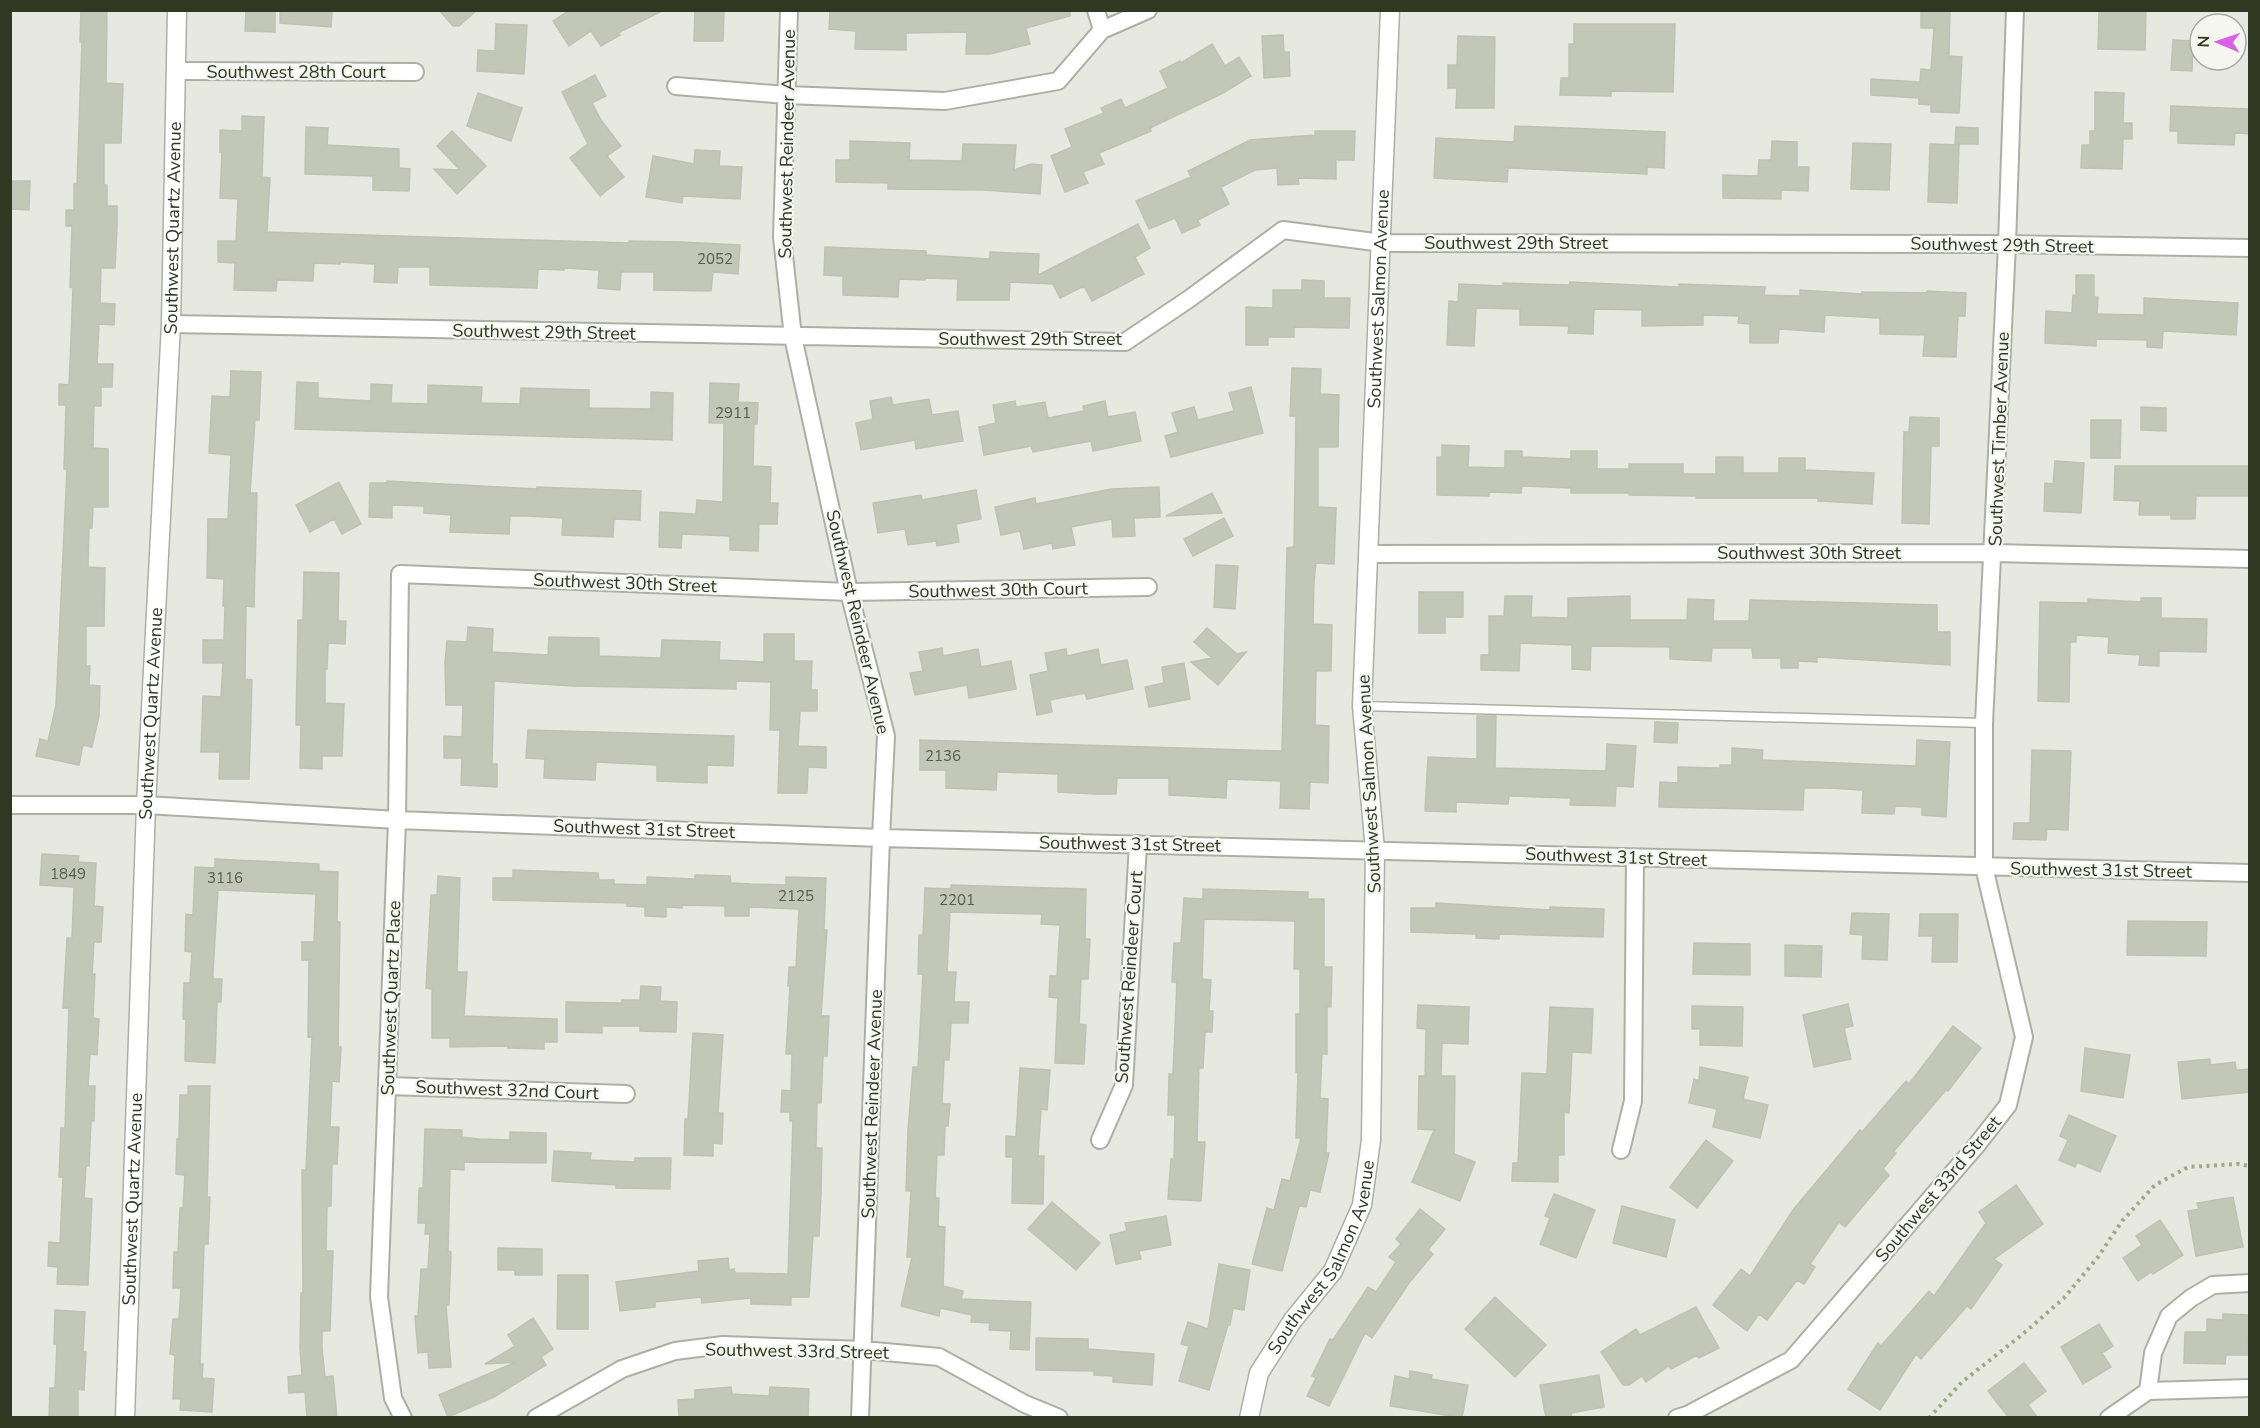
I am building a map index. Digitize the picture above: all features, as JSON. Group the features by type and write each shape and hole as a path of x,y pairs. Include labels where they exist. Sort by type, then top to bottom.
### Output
{"street":[{"name":"Southwest Quartz Avenue","path":"125,1418 146,805 171,324 177,10"},
{"name":"Southwest Reindeer Avenue","path":"789,10 782,237 793,337 849,592 886,736 880,838 861,1418"},
{"path":"1096,10 1102,30"},
{"path":"676,86 786,95 945,101 1058,81 1102,30 1148,10"},
{"name":"Southwest Salmon Avenue","path":"1249,1418 1259,1373 1293,1320 1333,1271 1362,1204 1371,1140 1375,850 1362,706 1390,10"},
{"name":"Southwest Timber Avenue","path":"1984,867 1984,723 1994,553 2014,10"},
{"name":"Southwest 28th Court","path":"177,71 415,72"},
{"name":"Southwest 29th Street","path":"171,324 1125,342 1189,299 1283,230 1382,243 2007,244 2250,248"},
{"name":"Southwest 30th Street","path":"1368,554 1994,553 2250,559"},
{"name":"Southwest 30th Street","path":"400,574 849,592"},
{"name":"Southwest Quartz Place","path":"400,574 397,819 379,1297 393,1398 403,1418"},
{"name":"Southwest 30th Court","path":"849,592 1148,587"},
{"name":"Southwest 31st Street","path":"10,805 146,805 397,819 880,838 2250,873"},
{"name":"Southwest Reindeer Court","path":"1100,1140 1124,1085 1138,844"},
{"path":"1621,1150 1633,1101 1635,858"},
{"name":"Southwest 33rd Street","path":"1677,1418 1791,1360 1976,1146 2008,1105 2024,1036 1984,867"},
{"name":"Southwest 32nd Court","path":"388,1086 627,1094"},
{"path":"2148,1391 2153,1353 2169,1316 2191,1298 2213,1285 2250,1282"},
{"name":"Southwest 33rd Street","path":"536,1418 622,1369 675,1351 723,1345 864,1350 939,1357 1025,1404 1059,1418"},
{"path":"2109,1418 2148,1391 2250,1388"}],"lane":[{"path":"1362,706 1984,723"}],"path":[{"path":"1929,1418 1962,1382 2064,1298 2098,1257 2122,1221 2155,1185 2188,1167 2238,1164 2250,1166"}],"building":[{"path":"81,10 107,10 106,83 123,84 121,143 104,143 104,185 107,185 107,206 117,206 117,227 115,268 101,268 100,303 115,304 114,325 99,324 97,364 113,364 112,387 101,387 101,406 94,406 93,448 108,449 108,507 93,507 92,528 89,528 88,567 105,568 104,626 86,626 86,666 90,666 89,685 100,686 99,716 92,747 83,745 79,765 36,756 40,739 48,741 56,705 67,469 64,469 66,405 59,405 59,384 69,385 73,288 70,287 72,226 66,226 66,210 74,210 74,184 77,184"},
{"path":"246,10 275,10 275,32 245,31"},
{"path":"280,10 332,10 331,27 280,23"},
{"path":"439,10 477,10 459,26 453,26"},
{"path":"570,10 664,10 618,33 620,35 601,46 591,31 569,46 553,21"},
{"path":"695,10 724,10 723,41 694,41"},
{"path":"830,10 1070,10 1070,16 1026,28 1030,44 990,54 966,54 967,32 906,33 906,50 855,49 856,31 829,29"},
{"path":"1921,10 1950,10 1949,56 1962,57 1959,113 1931,112 1931,105 1919,104 1919,98 1871,95 1871,79 1920,82 1921,69 1931,70 1934,28 1921,28"},
{"path":"2099,10 2146,10 2145,50 2098,49"},
{"path":"496,24 527,25 524,74 477,71 478,50 495,51"},
{"path":"1574,24 1675,24 1673,92 1611,91 1611,96 1560,95 1561,78 1569,78 1569,44 1574,44"},
{"path":"1283,35 1284,52 1289,52 1290,76 1264,78 1262,36"},
{"path":"1458,36 1495,37 1494,108 1456,108 1457,88 1448,88 1448,65 1457,65"},
{"path":"2173,40 2188,41 2188,71 2171,70"},
{"path":"1212,44 1225,66 1239,57 1251,76 1223,93 1150,128 1151,131 1099,153 1104,164 1083,172 1088,183 1065,192 1051,156 1072,147 1065,129 1104,113 1101,108 1121,99 1125,108 1168,88 1160,71 1180,61 1181,63"},
{"path":"595,75 606,96 592,103 601,120 621,146 607,156 624,177 600,196 570,158 588,144 562,92"},
{"path":"2095,92 2124,93 2123,123 2132,123 2132,139 2123,139 2122,169 2081,168 2082,145 2090,145 2090,131 2095,131"},
{"path":"478,93 522,108 511,141 467,126"},
{"path":"2171,106 2250,109 2250,134 2235,133 2234,145 2178,143 2178,131 2170,131"},
{"path":"242,116 264,117 262,177 270,178 267,232 740,245 738,274 713,272 711,291 654,290 654,272 621,272 620,290 598,288 599,270 564,268 564,270 538,269 537,288 430,285 430,267 398,267 397,283 374,282 375,264 340,262 340,264 314,263 313,281 277,280 276,291 234,290 235,263 218,262 218,241 236,241 238,199 220,198 222,152 220,152 220,130 242,131"},
{"path":"1515,126 1665,132 1664,168 1647,167 1647,174 1508,168 1507,182 1434,178 1436,138 1514,142"},
{"path":"306,127 328,128 327,145 399,149 399,168 410,169 409,191 373,190 373,176 305,174"},
{"path":"1956,127 1978,128 1978,144 1955,144"},
{"path":"452,131 486,166 457,194 434,169 460,170 437,146"},
{"path":"1315,131 1355,131 1354,160 1336,160 1336,179 1298,178 1299,184 1278,185 1277,168 1255,170 1221,187 1229,204 1198,220 1200,225 1182,233 1175,218 1149,229 1136,201 1191,177 1188,171 1250,140 1315,135"},
{"path":"850,141 910,143 909,160 962,161 963,144 1016,145 1014,170 1031,164 1042,165 1040,194 983,190 888,189 888,183 836,182 836,160 850,160"},
{"path":"1772,141 1797,142 1797,167 1809,167 1808,191 1781,190 1781,199 1723,198 1723,175 1758,176 1759,160 1771,160"},
{"path":"1853,143 1891,144 1889,190 1851,189"},
{"path":"1930,144 1959,145 1957,203 1928,202"},
{"path":"695,150 720,151 719,166 742,167 740,199 683,196 682,203 646,197 653,156 694,164"},
{"path":"10,181 30,181 29,210 10,209"},
{"path":"1138,224 1150,248 1135,257 1144,274 1092,301 1084,286 1060,298 1053,284 1010,282 1009,300 957,300 958,279 925,278 925,280 899,279 898,297 843,295 843,276 824,275 825,247 926,251 926,255 990,259 990,252 1039,254 1038,275"},
{"path":"2076,275 2094,275 2094,297 2098,297 2097,314 2144,315 2144,298 2238,303 2236,335 2163,331 2162,348 2147,347 2147,340 2096,339 2096,346 2045,343 2046,311 2072,313 2073,295 2076,296"},
{"path":"1302,280 1324,281 1324,298 1350,298 1349,328 1294,327 1294,337 1268,337 1268,345 1246,345 1246,307 1273,308 1273,290 1302,290"},
{"path":"1570,282 1679,287 1679,284 1765,287 1764,295 1800,296 1800,290 1862,294 1862,292 1927,293 1927,291 1966,293 1965,316 1958,316 1956,357 1923,356 1925,335 1880,334 1880,318 1825,315 1824,332 1779,329 1778,343 1750,343 1750,324 1738,323 1739,316 1703,315 1703,325 1642,326 1642,310 1594,309 1593,334 1568,333 1569,326 1520,325 1520,309 1476,308 1474,346 1447,345 1449,301 1458,302 1459,284 1569,285"},
{"path":"1292,368 1321,369 1320,394 1339,395 1338,447 1318,447 1318,507 1336,508 1334,564 1316,563 1314,582 1313,624 1332,625 1331,671 1316,671 1315,725 1329,726 1328,783 1310,782 1309,809 1280,808 1281,781 1227,779 1226,798 1169,795 1169,778 1117,778 1116,794 1058,792 1058,774 997,772 996,790 946,788 946,770 920,770 920,740 1282,751 1287,548 1294,547 1296,416 1290,416"},
{"path":"231,371 261,372 259,420 255,420 250,493 257,493 254,607 246,606 245,679 252,680 249,779 219,779 220,752 201,752 203,696 221,697 223,663 203,663 203,640 224,640 224,579 207,578 208,519 228,519 231,455 209,453 212,396 230,397"},
{"path":"297,382 318,383 318,398 371,401 371,384 392,385 391,403 428,404 428,385 482,387 481,403 520,404 521,388 589,390 589,408 651,409 651,392 673,393 672,440 295,429"},
{"path":"710,383 739,384 738,402 758,403 757,424 754,424 753,466 771,467 770,503 778,503 777,524 759,524 758,551 730,550 730,536 682,534 681,548 659,547 660,512 696,514 697,500 723,502 724,423 709,423"},
{"path":"1251,387 1263,433 1171,457 1165,436 1178,432 1172,413 1194,407 1198,420 1234,411 1229,393"},
{"path":"891,397 893,405 929,399 932,415 958,411 963,441 916,449 915,440 861,450 856,423 873,419 870,401"},
{"path":"1015,401 1016,407 1045,402 1048,418 1084,411 1083,406 1105,401 1108,417 1135,412 1141,441 1093,451 1091,441 1033,452 1031,446 984,455 979,427 996,423 993,405"},
{"path":"2141,407 2166,408 2166,431 2141,430"},
{"path":"1910,417 1939,418 1939,446 1931,446 1929,524 1902,523 1904,432 1909,432"},
{"path":"2091,420 2121,420 2120,458 2091,458"},
{"path":"1442,445 1469,446 1468,467 1505,468 1505,451 1522,451 1522,457 1571,459 1571,451 1597,451 1597,469 1629,469 1629,464 1683,464 1683,474 1716,474 1716,457 1743,457 1743,473 1779,473 1779,458 1805,458 1805,470 1874,473 1872,504 1818,501 1818,498 1696,498 1696,496 1629,495 1629,493 1571,493 1571,488 1522,486 1521,493 1489,492 1489,496 1437,495 1437,457 1442,457"},
{"path":"2055,461 2084,463 2081,513 2044,511 2045,483 2053,484"},
{"path":"2115,466 2250,466 2250,496 2196,496 2195,519 2171,519 2171,515 2139,515 2140,501 2114,500"},
{"path":"387,481 537,489 537,487 641,491 640,520 614,519 613,537 562,535 563,518 527,516 510,516 509,534 450,532 451,515 424,513 424,506 392,505 392,518 369,517 370,483 387,483"},
{"path":"339,482 361,524 342,534 334,519 310,532 296,505"},
{"path":"1159,487 1160,517 1134,518 1135,536 1113,537 1112,519 1071,527 1075,545 1053,549 1052,543 1024,549 1020,531 1001,535 995,507 1035,498 1036,504 1111,489"},
{"path":"976,490 981,519 956,524 959,542 937,546 936,541 908,545 905,529 878,533 873,503 921,495 922,500"},
{"path":"1212,493 1222,513 1166,516"},
{"path":"1224,518 1233,536 1193,556 1184,539"},
{"path":"1216,565 1238,566 1235,609 1214,607"},
{"path":"304,572 339,573 338,621 346,621 345,644 328,643 327,669 325,669 325,703 344,704 342,756 322,756 322,769 300,768 301,725 296,725 298,620 303,620"},
{"path":"1419,592 1463,592 1463,617 1445,617 1445,633 1419,633"},
{"path":"1505,596 1532,596 1531,617 1568,618 1568,598 1630,596 1630,620 1687,620 1688,599 1714,600 1713,621 1749,621 1750,600 1937,605 1937,632 1950,632 1950,665 1817,657 1817,662 1798,661 1798,668 1781,668 1781,658 1753,658 1752,648 1712,648 1711,661 1670,659 1670,647 1591,646 1590,670 1572,669 1572,645 1520,643 1519,671 1481,670 1481,655 1489,655 1489,616 1504,616"},
{"path":"2141,598 2161,598 2161,618 2207,619 2206,652 2159,651 2159,666 2139,665 2140,655 2108,653 2109,637 2076,635 2076,642 2070,642 2069,702 2038,701 2040,602 2088,603 2088,599 2141,602"},
{"path":"468,627 493,629 492,652 548,655 549,637 599,638 599,656 661,658 662,640 699,641 720,642 719,660 764,662 764,634 794,634 794,661 812,661 811,690 817,690 817,711 800,711 798,746 826,747 826,768 808,767 807,793 778,793 780,730 770,730 771,682 736,681 736,689 573,686 494,681 492,764 497,764 497,787 461,785 462,758 444,758 444,736 462,737 463,705 446,705 445,663 447,641 467,642"},
{"path":"1207,628 1237,654 1246,652 1218,685 1191,662 1212,658 1194,642"},
{"path":"942,648 943,656 978,649 981,667 1011,661 1016,689 969,698 967,685 915,695 910,673 923,671 919,652"},
{"path":"1066,649 1067,656 1098,649 1101,665 1127,660 1133,689 1087,699 1085,693 1050,700 1052,712 1037,715 1030,675 1048,671 1045,653"},
{"path":"1184,663 1190,699 1149,707 1145,687 1164,683 1162,667"},
{"path":"1477,716 1496,716 1495,768 1606,771 1607,744 1636,746 1633,787 1616,786 1615,806 1570,805 1571,798 1509,796 1508,804 1456,802 1456,812 1425,811 1428,757 1477,759"},
{"path":"1655,722 1678,723 1677,743 1654,742"},
{"path":"528,730 734,736 733,766 707,765 707,783 657,781 657,765 596,762 595,780 544,778 545,759 526,758"},
{"path":"1917,740 1950,742 1946,817 1922,815 1922,807 1895,806 1894,814 1862,813 1863,790 1828,788 1804,788 1803,810 1659,807 1660,782 1678,783 1678,767 1720,768 1720,765 1732,765 1732,748 1763,750 1762,760 1916,766"},
{"path":"2032,750 2071,751 2068,830 2047,829 2046,840 2013,839 2014,823 2030,823"},
{"path":"42,854 79,856 78,862 96,863 94,906 103,907 101,942 94,942 92,974 95,974 93,1018 99,1019 97,1055 90,1054 88,1086 95,1086 94,1121 91,1121 89,1166 86,1166 84,1198 92,1199 88,1285 57,1284 58,1267 48,1266 49,1242 60,1243 63,1177 59,1177 61,1128 65,1128 69,1008 63,1008 67,938 72,938 74,887 40,885"},
{"path":"215,859 319,864 319,871 338,872 337,921 340,922 338,1047 341,1047 339,1082 332,1081 330,1127 339,1127 337,1164 332,1164 331,1206 327,1206 326,1251 333,1251 330,1331 322,1331 325,1377 333,1376 337,1418 307,1418 305,1392 289,1393 288,1377 302,1375 300,1348 301,1293 303,1293 302,1170 306,1170 312,1037 308,1037 309,960 302,960 302,942 314,942 316,894 218,890 213,979 222,979 221,1002 217,1002 215,1063 185,1061 184,983 190,983 192,952 185,951 186,914 193,915 195,867 215,868"},
{"path":"513,870 598,873 599,880 614,880 614,884 647,885 647,877 695,879 695,875 730,876 731,883 786,885 786,877 826,878 824,930 827,930 821,1016 829,1016 827,1056 823,1056 821,1103 817,1103 816,1148 822,1148 821,1193 819,1236 813,1236 809,1297 791,1297 791,1305 751,1304 751,1298 702,1303 701,1297 655,1302 655,1307 620,1311 616,1282 699,1271 698,1261 728,1258 729,1270 734,1269 735,1273 788,1274 793,1121 790,1121 790,1112 781,1112 782,1090 791,1091 792,1054 786,1054 790,986 788,986 789,967 796,967 799,909 749,907 749,916 725,916 725,906 682,905 682,908 666,907 666,917 645,916 645,907 627,906 627,903 493,900 493,878 513,878"},
{"path":"438,876 460,878 457,972 467,972 464,1016 557,1019 557,1042 544,1042 544,1049 508,1048 508,1046 450,1047 450,1038 432,1038 432,989 426,988 431,895 437,895"},
{"path":"951,885 1086,889 1085,939 1090,939 1088,979 1081,979 1079,1024 1086,1025 1084,1064 1055,1063 1058,998 1049,997 1050,976 1057,976 1060,925 1041,924 1042,914 950,912 947,972 956,972 954,1002 969,1002 968,1023 951,1023 949,1060 944,1060 942,1104 950,1104 948,1126 945,1126 944,1155 937,1155 935,1198 939,1198 938,1226 945,1227 943,1286 963,1291 961,1299 1031,1302 1029,1350 1010,1349 1011,1331 989,1330 990,1323 971,1322 972,1315 940,1308 939,1316 901,1306 912,1257 907,1257 911,1191 906,1191 913,1067 918,1067 923,974 918,974 919,935 923,935 925,888 951,889"},
{"path":"1203,889 1308,892 1308,899 1324,899 1324,967 1332,967 1331,1007 1327,1007 1327,1054 1322,1054 1320,1098 1328,1099 1326,1153 1329,1153 1320,1192 1310,1190 1306,1207 1299,1206 1282,1271 1252,1264 1267,1208 1274,1210 1282,1179 1290,1181 1301,1138 1296,1138 1298,1072 1296,1072 1296,1014 1300,1014 1300,969 1294,969 1295,921 1204,919 1202,979 1211,980 1209,1011 1213,1011 1212,1032 1205,1032 1203,1068 1199,1068 1197,1142 1205,1142 1201,1201 1168,1199 1171,1159 1174,1159 1175,1115 1168,1115 1169,1074 1173,1074 1177,982 1172,982 1174,943 1181,943 1184,898 1203,899"},
{"path":"1436,903 1550,910 1550,907 1604,909 1603,937 1499,934 1499,939 1476,938 1476,934 1411,932 1411,908 1436,908"},
{"path":"1852,913 1889,914 1887,960 1862,959 1863,935 1850,934"},
{"path":"1920,914 1958,914 1957,962 1932,962 1933,936 1919,936"},
{"path":"2128,921 2207,922 2206,956 2127,955"},
{"path":"1694,943 1750,944 1750,975 1693,974"},
{"path":"1785,945 1822,946 1821,977 1785,976"},
{"path":"641,986 661,987 660,1001 677,1002 676,1032 640,1031 640,1026 602,1026 602,1033 566,1032 566,1002 622,1003 622,1000 640,1000"},
{"path":"1848,1004 1853,1026 1844,1028 1851,1059 1814,1067 1803,1015"},
{"path":"1418,1005 1469,1007 1468,1044 1442,1043 1441,1076 1455,1076 1454,1154 1475,1162 1460,1201 1412,1182 1434,1130 1418,1129 1419,1076 1425,1076 1426,1029 1417,1028"},
{"path":"1692,1006 1743,1007 1742,1046 1700,1045 1700,1029 1692,1029"},
{"path":"1550,1007 1593,1009 1591,1053 1572,1052 1569,1113 1564,1112 1564,1155 1558,1155 1558,1182 1512,1181 1513,1163 1518,1163 1522,1073 1547,1074"},
{"path":"1953,1026 1981,1048 1948,1091 1946,1090 1894,1151 1896,1153 1883,1169 1889,1175 1845,1227 1839,1222 1810,1264 1815,1267 1804,1284 1797,1280 1767,1320 1759,1314 1747,1331 1713,1305 1741,1269 1750,1276 1793,1210 1860,1130 1862,1132 1906,1081 1909,1084"},
{"path":"693,1033 723,1035 718,1113 723,1113 722,1144 713,1143 713,1156 684,1155"},
{"path":"2085,1048 2130,1055 2123,1098 2081,1091"},
{"path":"2210,1059 2210,1065 2235,1062 2236,1070 2250,1069 2250,1092 2182,1099 2178,1062"},
{"path":"1700,1067 1748,1077 1743,1099 1768,1105 1760,1138 1713,1127 1717,1109 1689,1103 1694,1079 1699,1081"},
{"path":"1020,1068 1050,1070 1047,1110 1041,1109 1038,1156 1044,1156 1043,1204 1012,1203 1013,1157 1006,1157 1006,1136 1016,1137"},
{"path":"188,1086 210,1086 207,1197 210,1197 208,1244 204,1244 200,1364 203,1364 202,1378 214,1379 212,1412 180,1410 181,1399 173,1399 175,1355 170,1354 173,1319 179,1319 181,1288 173,1288 174,1252 178,1252 180,1208 183,1208 185,1175 176,1174 177,1139 179,1139 180,1095 188,1095"},
{"path":"2069,1115 2116,1136 2100,1172 2077,1162 2075,1167 2059,1160 2068,1140 2060,1136"},
{"path":"425,1129 462,1130 462,1137 479,1139 510,1140 510,1132 546,1133 546,1163 464,1162 464,1170 450,1169 448,1251 451,1252 449,1305 446,1305 451,1367 429,1368 428,1352 418,1353 415,1316 418,1316 421,1269 428,1269 430,1234 425,1234 426,1223 418,1223 419,1188 423,1188"},
{"path":"1706,1140 1733,1161 1697,1208 1670,1187"},
{"path":"554,1151 591,1153 590,1160 635,1162 635,1158 671,1158 670,1189 616,1188 616,1185 552,1181"},
{"path":"2016,1185 2043,1224 1994,1259 2002,1265 1971,1309 1967,1306 1921,1359 1916,1354 1880,1410 1848,1389 1878,1343 1881,1346 1929,1291 1934,1296 1986,1223 1979,1212"},
{"path":"1554,1194 1595,1210 1576,1258 1540,1244 1550,1218 1545,1216"},
{"path":"2233,1197 2243,1247 2196,1256 2188,1211 2199,1209 2197,1203"},
{"path":"1052,1202 1100,1243 1076,1270 1028,1229"},
{"path":"1622,1206 1675,1220 1666,1257 1613,1243"},
{"path":"1420,1209 1445,1229 1428,1250 1433,1254 1409,1283 1372,1338 1365,1333 1329,1406 1307,1396 1316,1378 1312,1376 1330,1339 1333,1340 1368,1287 1376,1292 1396,1262 1389,1257 1401,1244 1396,1239"},
{"path":"1166,1216 1171,1245 1139,1251 1141,1259 1116,1264 1110,1235 1127,1231 1125,1223"},
{"path":"2160,1220 2183,1255 2138,1281 2123,1258 2142,1245 2136,1236"},
{"path":"498,1248 542,1249 542,1275 515,1275 515,1270 498,1270"},
{"path":"1219,1264 1250,1270 1244,1310 1233,1308 1230,1325 1228,1325 1209,1390 1179,1381 1189,1346 1181,1344 1188,1322 1208,1329"},
{"path":"558,1275 588,1275 588,1329 557,1329"},
{"path":"1495,1297 1546,1345 1515,1377 1465,1329"},
{"path":"1696,1307 1719,1348 1699,1358 1697,1355 1671,1369 1669,1366 1646,1382 1642,1376 1629,1385 1623,1385 1601,1352 1636,1329 1640,1335"},
{"path":"55,1310 85,1312 84,1390 78,1389 78,1418 49,1418 50,1388 55,1388 57,1344 54,1344"},
{"path":"2223,1314 2249,1315 2248,1355 2226,1355 2225,1364 2184,1363 2185,1332 2207,1332 2207,1319 2223,1320"},
{"path":"533,1318 553,1349 541,1357 546,1365 494,1397 448,1417 439,1395 516,1362 485,1364 515,1346 508,1335"},
{"path":"2099,1324 2113,1346 2102,1353 2111,1367 2083,1384 2061,1347"},
{"path":"1036,1338 1088,1339 1088,1349 1154,1354 1152,1385 1113,1382 1113,1376 1094,1375 1094,1371 1036,1370"},
{"path":"2024,1363 2046,1391 2028,1405 2038,1418 2009,1418 1988,1391"},
{"path":"1410,1371 1432,1375 1431,1379 1468,1385 1462,1418 1390,1406 1395,1376 1409,1379"},
{"path":"1599,1375 1604,1407 1571,1413 1572,1418 1546,1418 1540,1385"},
{"path":"731,1387 732,1394 769,1396 770,1387 809,1389 808,1418 679,1418 678,1400 695,1399 695,1390"}]}
